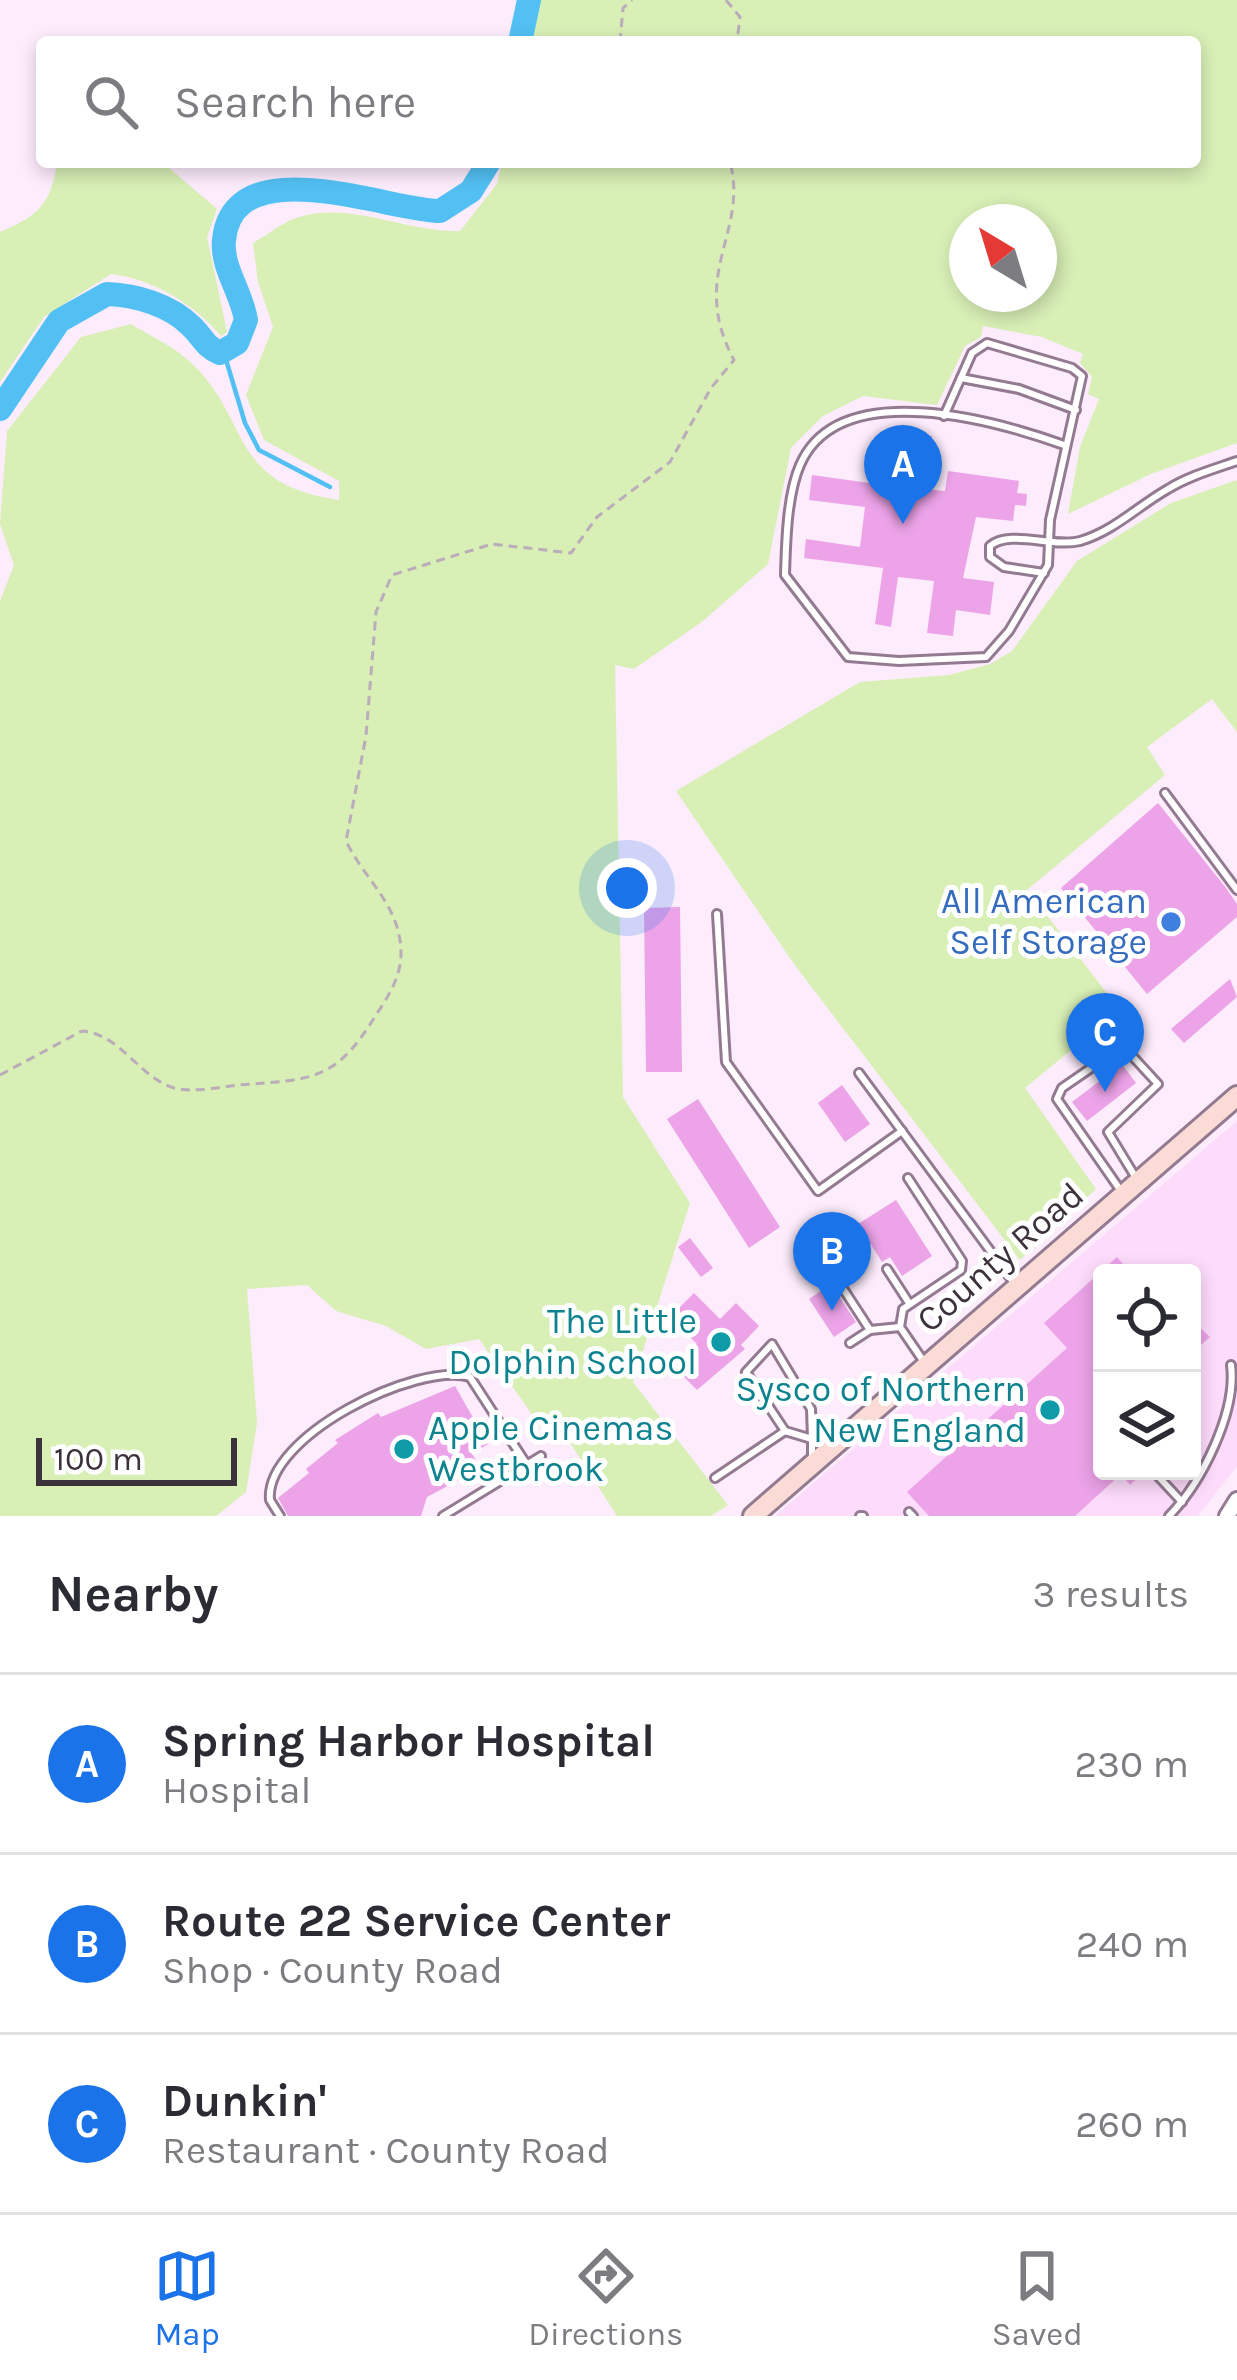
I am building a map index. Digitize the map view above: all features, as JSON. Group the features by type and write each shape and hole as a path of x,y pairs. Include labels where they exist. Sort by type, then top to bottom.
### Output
{"main road":[{"name":"County Road","path":"753,1516 1237,1096"}],"street":[{"path":"1227,1516 1237,1500"}],"lane":[{"path":"944,416 975,349 995,344 1079,372 1084,387 1064,446 1044,573 997,646 970,660 848,656 791,587 785,558 796,482 809,451 867,413 1005,424 1064,446"},
{"path":"961,379 1019,389 1076,410"},
{"path":"1044,573 998,565 990,557 990,546 1001,539 1051,545 1108,530 1169,488 1237,461"},
{"path":"1165,793 1237,890"},
{"path":"717,914 726,1062 818,1191 902,1131"},
{"path":"1123,1046 1132,1049 1157,1084 1108,1132 1131,1187 1060,1110 1057,1099 1062,1088 1123,1046"},
{"path":"859,1073 1016,1286"},
{"path":"900,1327 909,1303 961,1270 962,1261 908,1178"},
{"path":"886,1269 909,1303"},
{"path":"842,1287 870,1330"},
{"path":"900,1327 926,1365"},
{"path":"850,1343 870,1330 900,1327"},
{"path":"813,1466 812,1439 812,1409 772,1344 746,1372 785,1431 812,1439 835,1447"},
{"path":"1169,1516 1182,1502 1229,1410 1231,1365"},
{"path":"280,1516 269,1490 274,1476 312,1435 368,1398 433,1374 470,1378 527,1465"},
{"path":"715,1478 785,1431"},
{"path":"443,1516 541,1456"},
{"path":"1162,1480 1182,1502"}],"path":[{"path":"621,36 623,8 632,0"},
{"path":"726,0 740,17 738,36"},
{"path":"0,1075 82,1031 110,1040 155,1081 181,1090 307,1079 338,1067 385,1001 401,954 393,911 346,841 366,736 380,595 404,567 454,559 469,548 493,544 562,554 580,548 597,517 670,462 734,360 718,332 713,303 736,184 732,168"}],"shaded area":[{"path":"1237,1121 1237,1466 1198,1516 775,1516"}],"green space":[{"path":"539,0 1237,0 1237,443 1151,474 1068,514 1080,447 1099,399 1088,394 1092,377 1080,363 1083,354 1042,337 983,326 981,337 965,346 937,405 863,396 823,416 791,448 768,564 703,621 634,669 615,665 623,1097 690,1203 633,1382 728,1505 711,1516 617,1516 557,1422 543,1430 479,1339 426,1349 386,1326 336,1311 307,1285 247,1289 257,1423 246,1492 216,1516 0,1516 0,601 14,565 0,524 7,431 81,337 131,324 187,359 208,381 258,464 302,492 339,500 339,481 264,440 246,395 273,327 258,282 253,243 296,218 316,213 460,231 497,184 501,168 1201,168 1201,36 534,36"},
{"path":"56,168 169,168 217,209 207,237 227,332 221,336 157,287 111,274 44,317 0,382 0,232 41,207"},
{"path":"1237,480 1237,732 1212,699 1147,747 1165,775 1027,890 1120,1010 1025,1088 1096,1189 1020,1260 794,964 676,791 860,682 949,675 990,664 1012,651 1077,561 1171,503"}],"building":[{"path":"899,431 932,436 925,489 945,491 948,471 1019,481 1017,493 1027,494 1026,506 1015,505 1013,521 976,517 963,578 994,582 990,615 956,610 953,636 927,633 934,581 898,577 891,627 875,624 883,568 804,558 806,539 860,547 865,507 809,500 812,475 891,486"},
{"path":"1158,803 1226,888 1237,904 1237,917 1147,994 1061,888"},
{"path":"680,907 682,1072 646,1072 644,908"},
{"name":"All American Self Storage","path":"1230,979 1237,997 1184,1043 1171,1029"},
{"path":"1122,1064 1136,1083 1087,1121 1072,1102"},
{"path":"842,1085 870,1124 845,1142 818,1103"},
{"path":"698,1099 780,1227 749,1248 667,1119"},
{"path":"896,1200 932,1256 902,1276 890,1257 882,1262 858,1224"},
{"path":"690,1238 713,1268 701,1277 678,1247"},
{"name":"Sysco of Northern New England","path":"1093,1279 1093,1480 1114,1480 1075,1516 929,1516 907,1492 1067,1348 1044,1323"},
{"path":"831,1284 856,1322 834,1337 809,1299"},
{"name":"The Little Dolphin School","path":"694,1293 720,1319 736,1303 759,1326 741,1345 745,1349 697,1390 674,1367 697,1344 670,1317"},
{"name":"Apple Cinemas Westbrook","path":"455,1386 488,1444 472,1454 481,1468 427,1497 421,1516 288,1516 278,1498 309,1473 306,1469 338,1443 335,1440 378,1413 381,1417"}],"waterway":[{"path":"521,36 529,0"},
{"path":"0,409 59,321 107,294 163,307 220,353 237,343 246,320 224,240 234,212 254,196 283,190 316,191 440,211 471,191 485,168"},
{"path":"224,353 245,423 259,450 330,487"}],"place":[{"name":"Spring Harbor Hospital","path":"903,524"},
{"name":"All American Self Storage","path":"1171,922"},
{"name":"Dunkin'","path":"1105,1092"},
{"name":"Route 22 Service Center","path":"832,1311"},
{"name":"The Little Dolphin School","path":"721,1342"},
{"name":"Sysco of Northern New England","path":"1050,1410"},
{"name":"Apple Cinemas Westbrook","path":"404,1449"}]}
